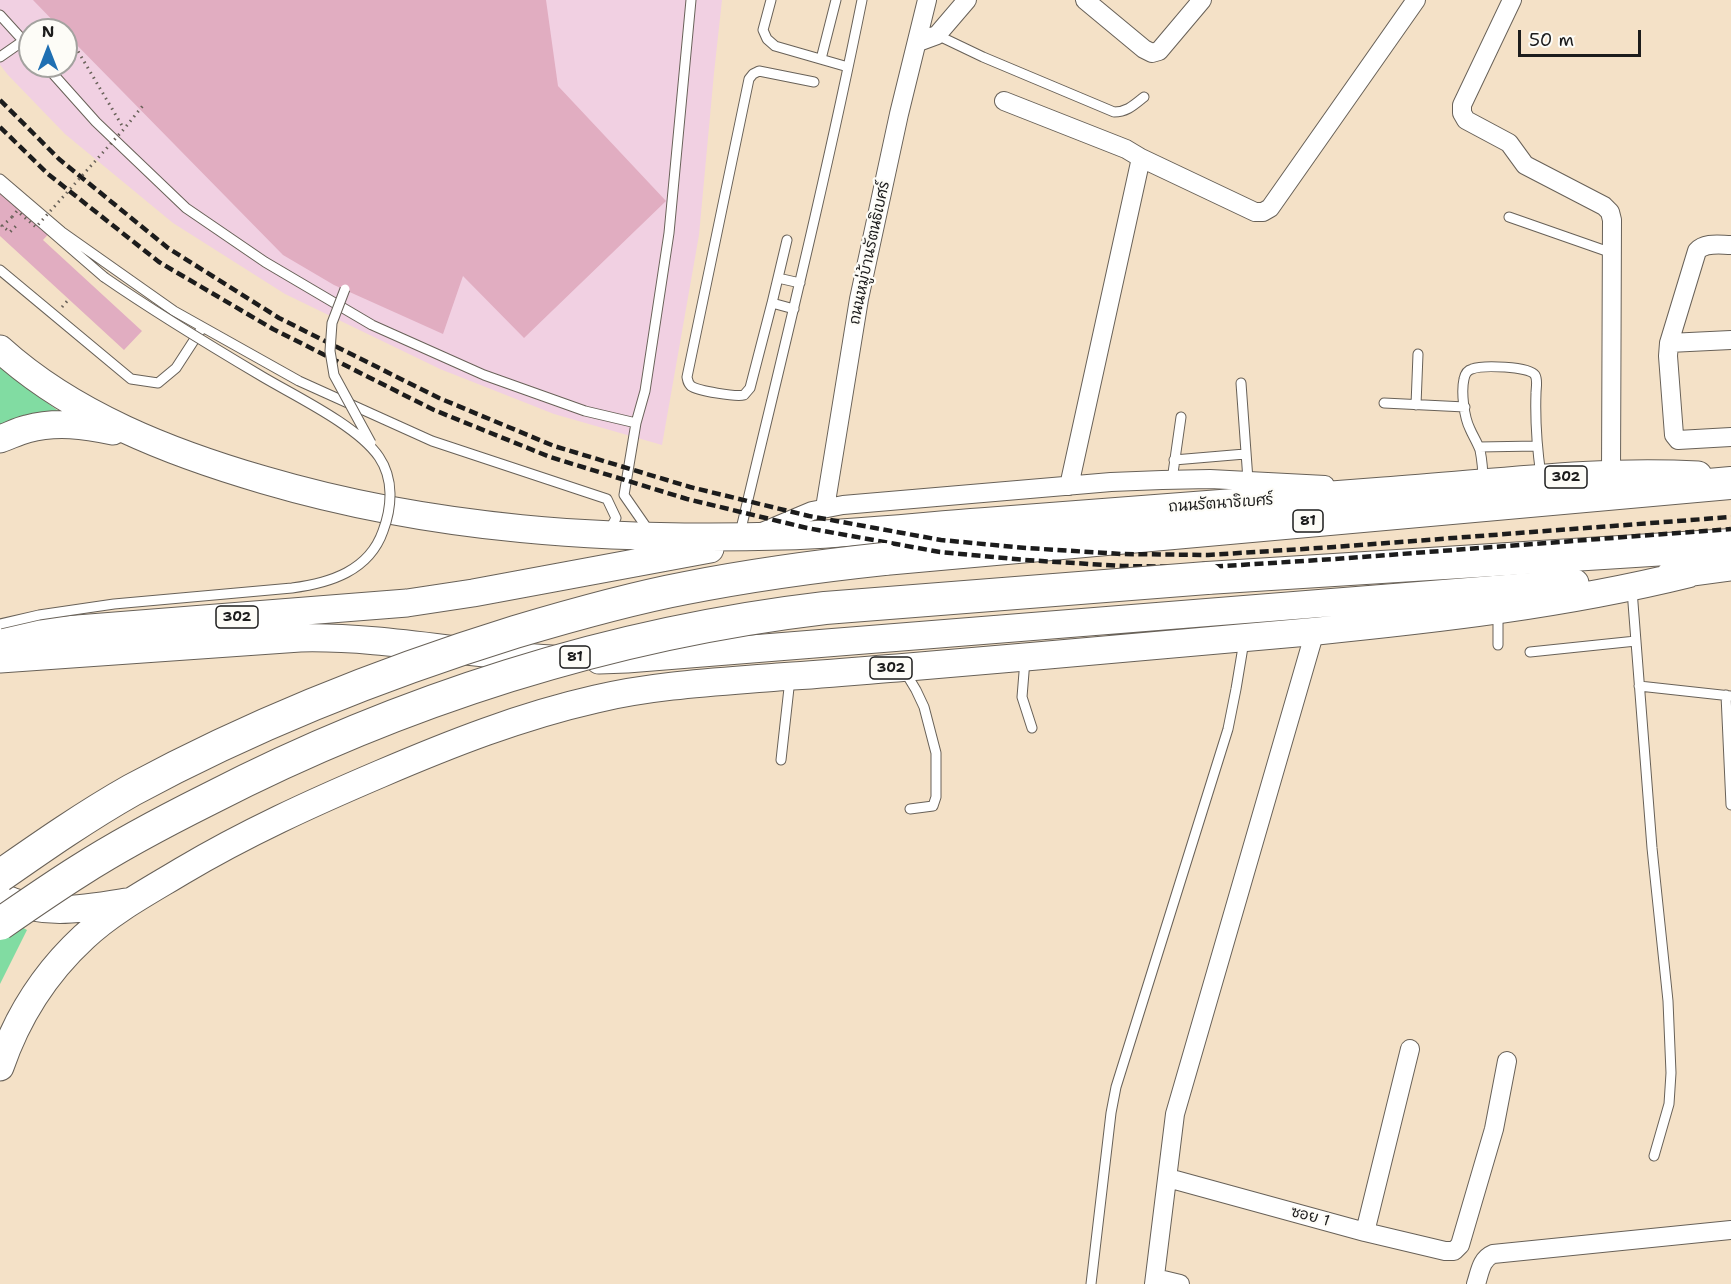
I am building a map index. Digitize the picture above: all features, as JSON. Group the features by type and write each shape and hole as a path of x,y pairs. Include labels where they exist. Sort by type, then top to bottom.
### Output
{"highway":[{"name":"81","path":"0,876 91,815 176,768 272,721 398,671 515,632 630,600 796,568 1731,483"},
{"name":"81","path":"0,924 80,870 122,845 288,760 422,705 469,689 586,654 692,628 825,608 1206,578 1731,544"}],"main road":[{"path":"0,349 20,367 59,393 99,416 143,437 238,472 338,500 398,513 496,527 607,535 783,536"},
{"path":"0,439 28,429 58,424 88,426 143,437"},
{"name":"ถนนรัตนาธิเบศร์","path":"783,536 1611,473 1731,477"},
{"name":"302","path":"0,635 407,603 783,536"},
{"name":"302","path":"0,1066 18,1022 47,977 80,940 97,925 133,901 211,854 271,822 478,734 537,715 598,698 715,682 1395,624 1498,611 1632,588 1688,574 1731,567"},
{"path":"0,659 330,637 550,659 627,659 1688,574"},
{"path":"0,896 32,908 53,910 79,909 133,901"}],"street":[{"name":"ถนนหมู่บ้านรัตนธิเบศร์","path":"825,508 859,299 899,114 927,0"},
{"path":"918,42 937,35 967,0"},
{"path":"1085,0 1144,50 1152,53 1159,51 1202,0"},
{"path":"1004,101 1126,149 1255,212 1263,212 1270,208 1416,0"},
{"path":"1512,0 1462,105 1462,113 1466,120 1509,143 1525,165 1604,206 1610,212 1612,220 1611,473"},
{"path":"1069,486 1141,158"},
{"path":"1731,245 1707,245 1697,251 1669,343 1668,356 1674,435 1678,440 1731,437"},
{"path":"1669,343 1731,340"},
{"path":"745,537 794,518 843,505 1069,486 1172,480 1248,480 1401,490"},
{"path":"1180,1284 1155,1281 1175,1114 1315,631"},
{"path":"1365,1232 1410,1049"},
{"name":"ซอย 1","path":"1168,1178 1365,1232 1445,1251 1454,1251 1460,1245 1494,1129 1507,1061"},
{"path":"1476,1284 1483,1262 1487,1256 1493,1254 1731,1230"}],"lane":[{"path":"653,536 624,495 636,423 645,391 669,233 691,0"},
{"path":"771,0 764,30 770,43 848,67"},
{"path":"821,59 836,0"},
{"path":"745,537 862,0"},
{"path":"0,15 18,35"},
{"path":"937,35 983,57 1114,112 1129,109 1144,97"},
{"path":"0,57 18,49"},
{"path":"787,240 747,393 736,397 695,388 689,384 687,377 749,80 759,70 814,82"},
{"path":"57,78 96,122 186,208 265,262 372,325 484,375 585,411 636,423"},
{"path":"0,179 62,232 174,310 299,381 432,441 607,499 616,518 607,535"},
{"path":"0,188 104,277 185,331 336,420 364,440 378,456"},
{"path":"1509,217 1612,253"},
{"path":"0,270 131,379 158,382 176,368 202,327"},
{"path":"778,278 800,283"},
{"path":"0,624 39,615 114,604 318,584 341,576 369,555 380,540 386,523 389,508 389,482 386,469 334,375 330,336 332,323 345,289"},
{"path":"772,303 794,309"},
{"path":"1416,405 1418,354"},
{"path":"1483,484 1479,447 1469,428 1464,407 1463,381 1465,374 1471,369 1491,367 1522,369 1531,372 1536,381 1535,417 1541,478"},
{"path":"1241,383 1248,480"},
{"path":"1384,403 1464,407"},
{"path":"1172,480 1181,417"},
{"path":"1479,447 1537,446"},
{"path":"1174,460 1245,454"},
{"path":"1632,588 1652,848 1668,1000 1671,1073 1669,1104 1654,1156"},
{"path":"1498,611 1498,645"},
{"path":"1091,1284 1116,1087 1228,729 1244,638"},
{"path":"1530,652 1636,641"},
{"path":"1025,657 1022,697 1032,728"},
{"path":"902,667 924,707 936,753 936,797 933,806 910,810"},
{"path":"781,760 790,677"},
{"path":"1639,686 1728,695 1731,805"}],"path":[{"path":"78,51 124,129"},
{"path":"17,225 10,232 2,226 17,211 36,227 145,103"}],"shaded area":[{"path":"0,0 722,0 699,235 662,445 554,414 440,369 285,294 173,223 65,134 0,65"}],"green space":[{"path":"0,367 61,413 0,427"},
{"path":"0,915 27,930 0,984"}],"building":[{"path":"33,0 546,0 558,86 666,201 524,338 463,276 443,334 334,285 283,255 78,46 78,18 50,18"},
{"path":"0,183 53,229 43,240 142,331 124,350 0,236"}],"railway":[{"path":"0,100 59,159 168,248 279,318 439,398 554,446 690,487 809,516 941,540 1122,554 1208,555 1731,517"},
{"path":"0,127 48,174 159,262 273,329 434,410 550,457 687,499 807,528 940,552 1122,566 1208,567 1731,529"}]}
